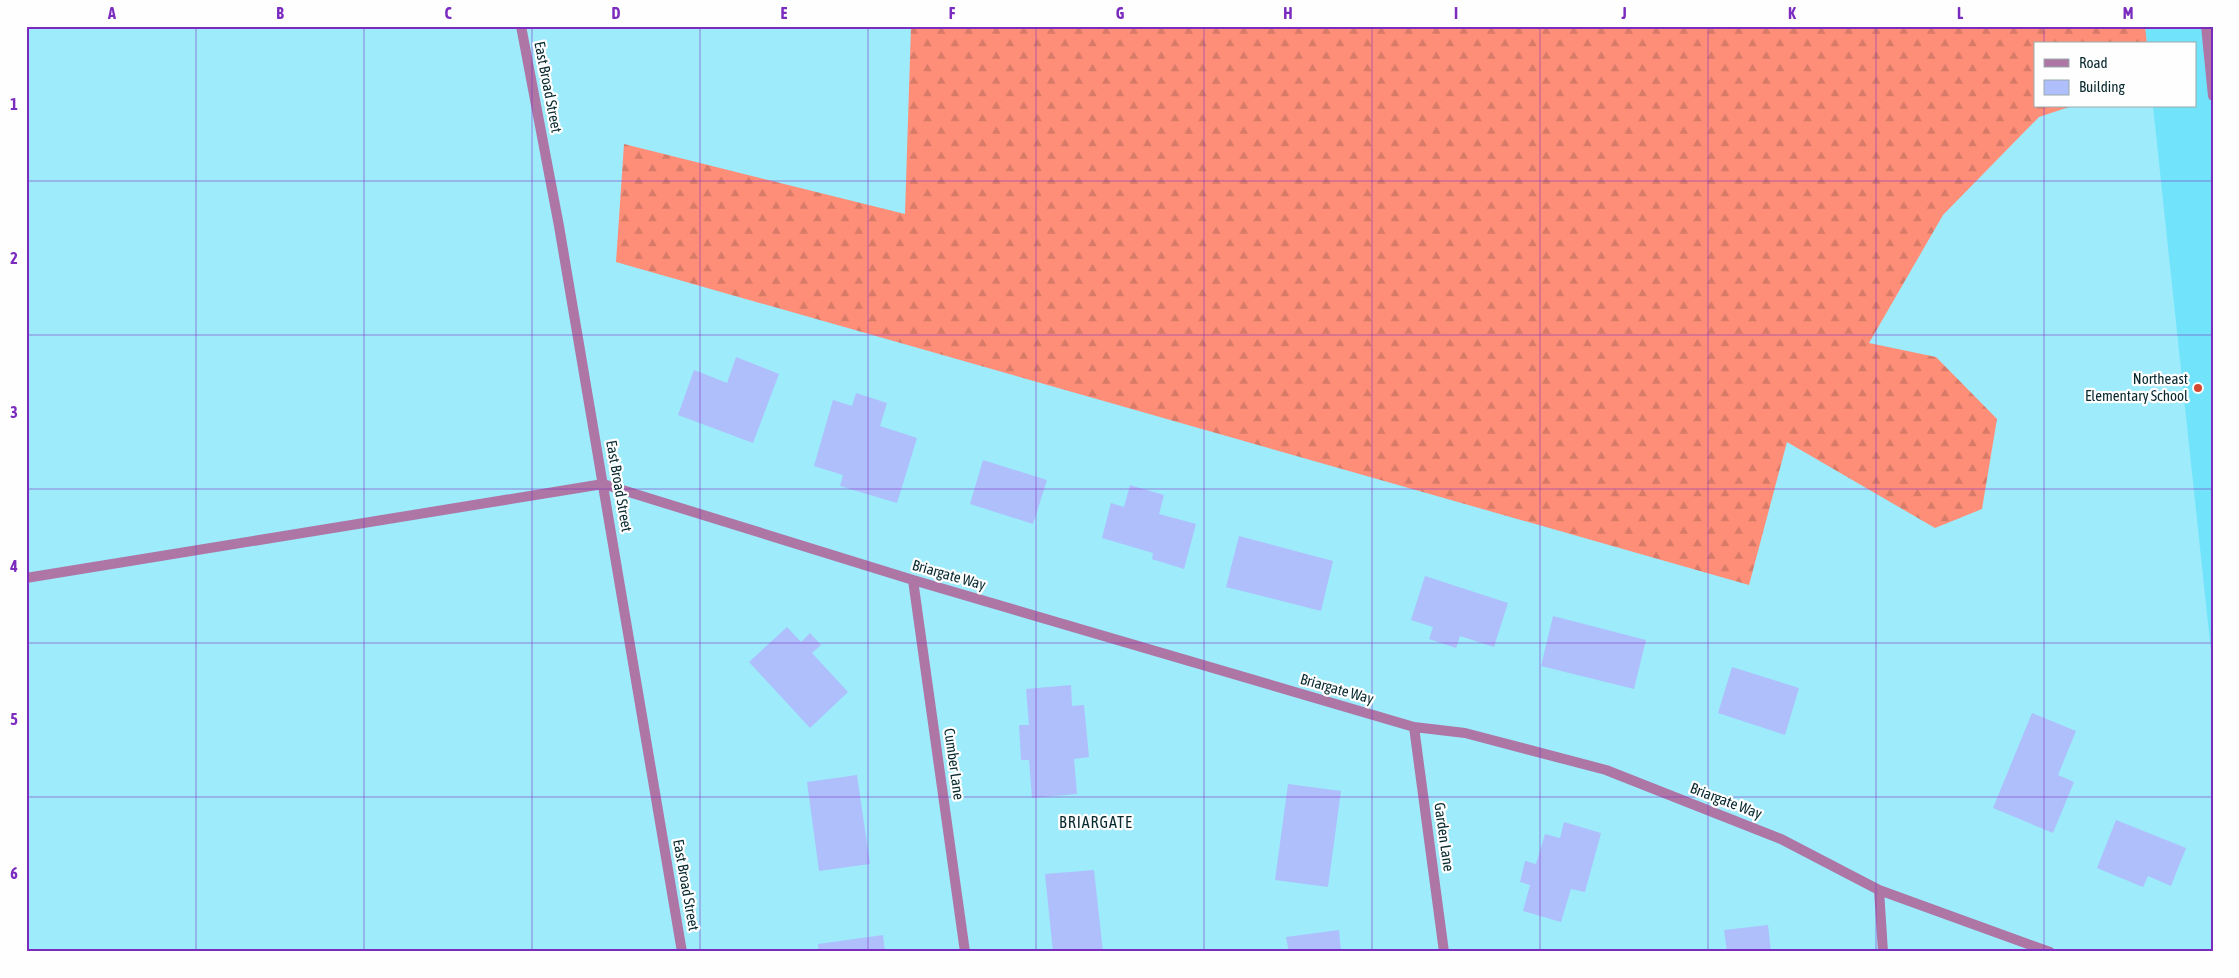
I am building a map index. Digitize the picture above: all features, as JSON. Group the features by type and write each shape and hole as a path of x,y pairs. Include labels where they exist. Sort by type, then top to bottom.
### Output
{"street":[{"name":"East Broad Street","path":"521,26 559,226 682,952"},
{"path":"2206,26 2213,96"},
{"path":"26,578 603,484"},
{"name":"Briargate Way","path":"603,484 913,580 1414,727 1465,733 1606,770 1781,839 1879,890 2050,952"},
{"name":"Cumber Lane","path":"913,580 965,952"},
{"name":"Garden Lane","path":"1414,727 1444,952"},
{"path":"1879,890 1883,952"}],"shaded area":[{"name":"Northeast Elementary School","path":"2145,26 2213,26 2213,670 2153,108 2196,108 2196,42 2147,42"}],"green space":[{"path":"911,26 2145,26 2147,42 2034,42 2034,108 2066,108 2039,117 1943,215 1869,343 1936,357 1997,419 1982,509 1935,528 1787,442 1749,585 616,262 624,144 905,214"}],"building":[{"path":"736,357 779,374 753,443 678,415 694,370 727,383"},
{"path":"856,393 887,403 880,426 917,438 897,503 840,486 843,475 814,466 833,400 852,406"},
{"path":"983,460 1047,480 1033,524 970,504"},
{"path":"1130,485 1164,495 1159,514 1196,524 1184,569 1152,559 1153,553 1102,538 1111,503 1124,507"},
{"path":"1239,536 1333,561 1321,611 1226,587"},
{"path":"1425,576 1508,603 1494,647 1460,636 1456,648 1429,639 1433,627 1411,620"},
{"path":"1553,616 1646,640 1634,689 1541,666"},
{"path":"787,627 801,642 810,633 821,645 812,653 848,692 810,728 749,662"},
{"path":"1732,667 1799,688 1785,735 1718,713"},
{"path":"1071,685 1072,706 1084,705 1089,757 1074,759 1077,794 1032,798 1029,760 1021,760 1019,725 1029,725 1026,689"},
{"path":"2032,713 2076,731 2058,775 2074,782 2053,833 1993,808"},
{"path":"857,775 870,864 819,871 807,782"},
{"path":"1288,784 1341,791 1328,887 1275,880"},
{"path":"2116,820 2186,848 2171,886 2148,876 2143,887 2097,868"},
{"path":"1564,822 1601,833 1585,892 1571,889 1561,922 1523,911 1530,885 1520,882 1525,861 1536,864 1545,834 1560,838"},
{"path":"1094,870 1103,952 1053,952 1045,874"},
{"path":"1768,925 1771,952 1727,952 1724,930"},
{"path":"1339,930 1341,952 1289,952 1286,937"},
{"path":"883,935 885,952 819,952 818,944"}],"place":[{"name":"Northeast Elementary School","path":"2198,388"}],"district":[{"name":"BRIARGATE","path":"1096,822"}]}
